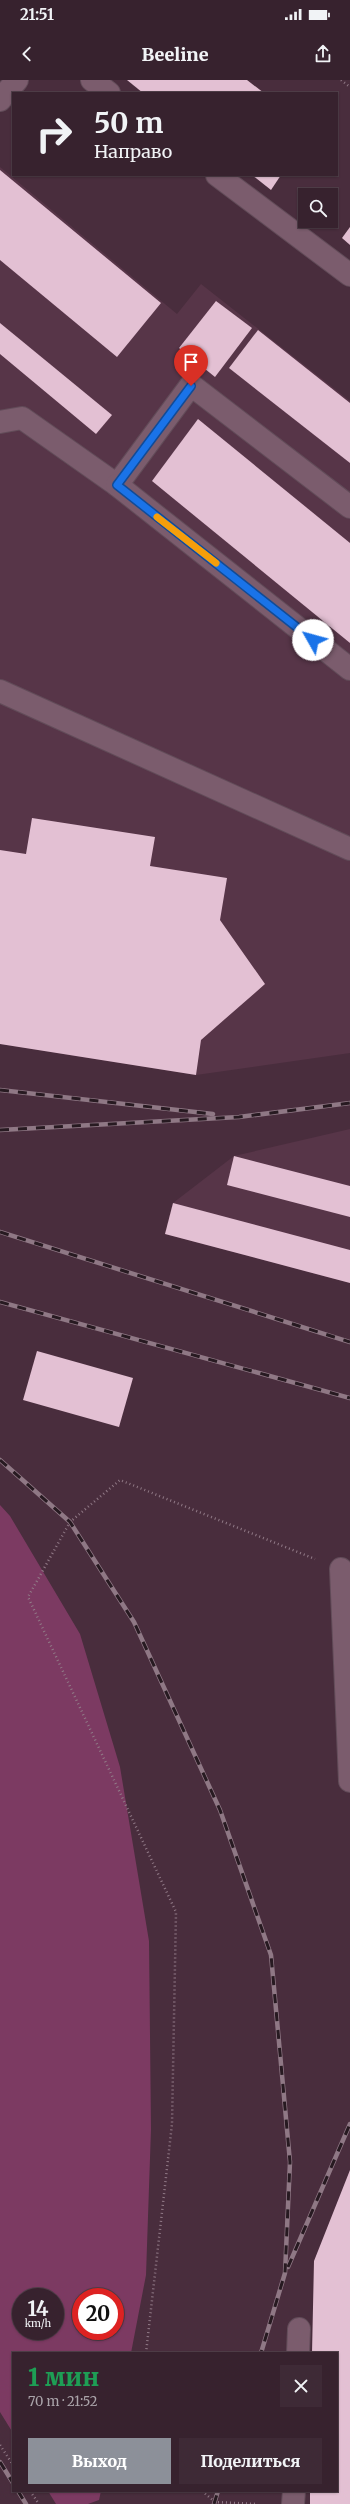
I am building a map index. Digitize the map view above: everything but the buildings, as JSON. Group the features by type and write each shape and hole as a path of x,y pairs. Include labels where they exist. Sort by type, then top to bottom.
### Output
{"lane":[{"path":"0,100 17,80"},
{"path":"92,80 108,92"},
{"path":"218,176 350,275"},
{"path":"117,485 191,386 350,508"},
{"path":"0,422 22,418 117,485 350,669"},
{"path":"0,691 350,849"},
{"path":"341,1569 350,1769"},
{"path":"298,2352 299,2329"},
{"path":"293,2504 294,2492"}],"path":[{"path":"341,80 350,87"},
{"path":"146,2352 172,2124 176,1912 28,1597 70,1522 120,1480 341,1569"},
{"path":"0,2445 12,2463"},
{"path":"31,2492 39,2504"},
{"path":"203,2492 214,2502 257,2504"}],"shaded area":[{"path":"0,167 177,314 201,284 350,401 350,1053 196,1075 0,1044"},
{"path":"350,1129 350,1283 165,1234 173,1203 234,1156"},
{"path":"0,1505 10,1516 80,1634 120,1767 149,1941 151,2129 146,2275 131,2352 12,2352 12,2431 0,2412"},
{"path":"49,2492 101,2492 99,2500 88,2504 56,2504"}],"railway":[{"path":"0,1090 213,1114"},
{"path":"0,1130 239,1117 350,1103"},
{"path":"0,1232 350,1342"},
{"path":"0,1302 350,1398"},
{"path":"0,1460 70,1522 134,1622 220,1810 271,1955 290,2162 285,2273 261,2352"},
{"path":"288,2267 350,2124"},
{"path":"0,2462 12,2481"},
{"path":"19,2492 26,2504"},
{"path":"214,2504 218,2492"}],"slow traffic":[{"path":"157,517 216,563"}],"route":[{"path":"191,386 117,485 313,640"}]}
